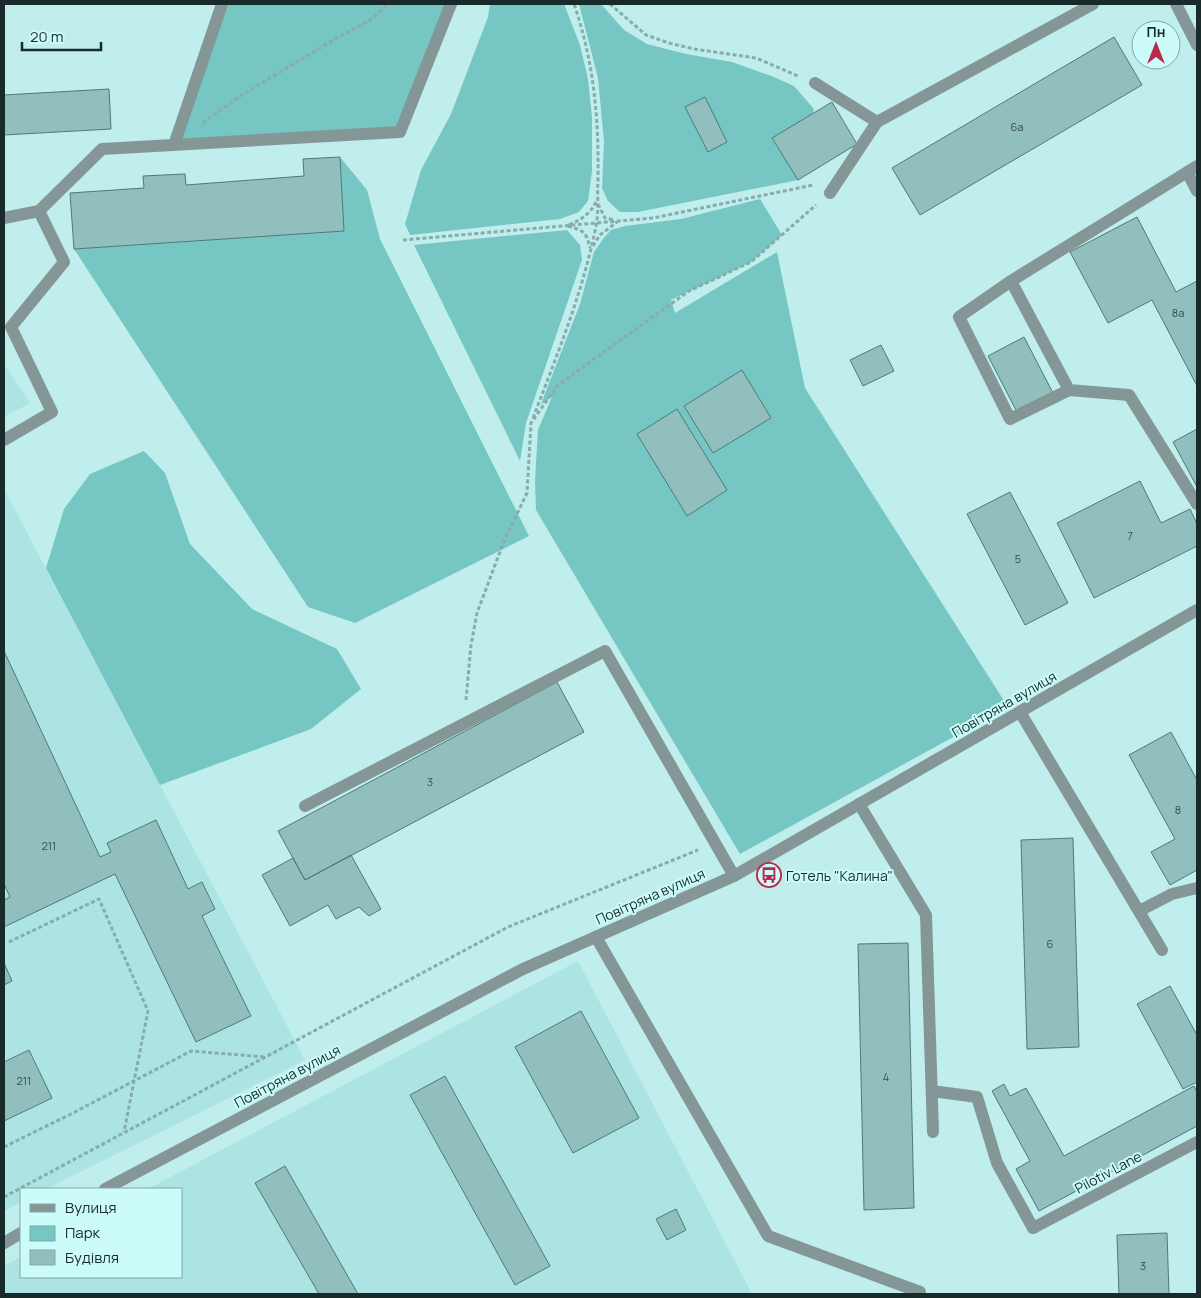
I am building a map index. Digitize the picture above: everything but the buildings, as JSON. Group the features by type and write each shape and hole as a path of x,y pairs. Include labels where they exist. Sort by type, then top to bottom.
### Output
{"street":[{"path":"174,145 222,4"},
{"path":"4,218 39,211 102,149 400,132 451,4"},
{"path":"830,193 877,122 1094,4"},
{"path":"1176,4 1197,46"},
{"path":"815,84 877,122"},
{"path":"1197,191 1192,169 1011,280 959,317 1010,419 1069,390 1129,395 1197,504"},
{"path":"4,440 52,412 11,327 64,262 39,211"},
{"path":"1011,280 1069,390"},
{"name":"Повітряна вулиця","path":"107,1188 523,969 734,876 1197,610"},
{"path":"304,806 605,650 734,876"},
{"path":"1020,712 1162,950"},
{"path":"859,804 926,915 933,1132"},
{"path":"1138,911 1172,894 1197,888"},
{"path":"596,937 768,1236 920,1292 920,1294"},
{"name":"Pilotiv Lane","path":"932,1092 977,1097 997,1163 1033,1228 1197,1142"},
{"path":"4,1243 20,1234"}],"path":[{"path":"174,145 240,96 373,18 388,4"},
{"path":"463,724 471,645 477,613 504,541 528,493 532,423 587,269 597,223 598,149 595,93 584,33 574,4"},
{"path":"610,4 646,35 694,49 756,58 815,84"},
{"path":"403,240 653,218 805,187 840,177"},
{"path":"532,423 558,385 689,291 751,262 830,193"},
{"path":"597,201 606,218 619,221"},
{"path":"566,226 585,217 597,201"},
{"path":"591,251 600,235 619,221"},
{"path":"566,226 582,230 587,236 591,251"},
{"path":"21,1188 508,928 715,843"},
{"path":"9,942 99,899 148,1011 123,1133"},
{"path":"4,1147 134,1082 191,1051 266,1057"},
{"path":"4,1197 20,1188"}],"shaded area":[{"path":"4,364 30,403 4,417"},
{"path":"4,489 305,1060 48,1188 20,1188 20,1203 4,1211"},
{"path":"578,961 752,1294 4,1294 4,1266 20,1258 20,1278 182,1278 182,1188 150,1188"}],"green space":[{"path":"222,4 451,4 400,132 174,145"},
{"path":"490,4 564,4 580,45 588,79 592,117 592,171 588,201 579,212 560,219 410,235 405,224 421,170 451,114 488,17"},
{"path":"579,4 601,4 624,30 647,44 686,54 732,62 794,86 814,109 798,180 638,212 620,212 608,201 602,188 604,142 598,78"},
{"path":"340,157 367,190 380,239 529,536 355,623 308,607 74,249 344,231"},
{"path":"760,199 782,235 751,262 671,300 675,313 777,252 805,388 1008,707 740,854 536,510 535,481 538,430 552,397 541,404 580,304 594,252 603,239 611,230 625,226 681,219"},
{"path":"567,230 580,245 582,260 526,423 520,461 414,245"},
{"path":"144,451 165,473 190,544 252,609 337,649 361,689 311,729 160,785 46,568 64,509 90,474"}],"place":[{"name":"Готель \"Калина\"","path":"769,875"}]}
